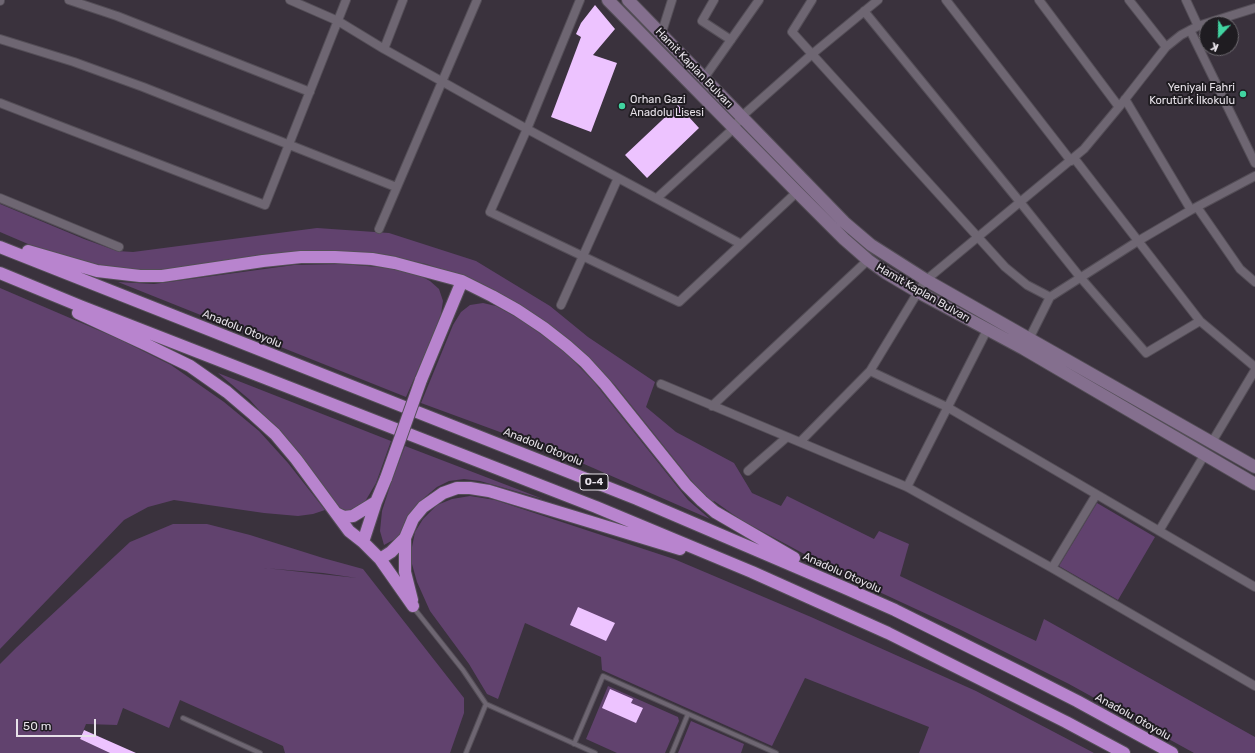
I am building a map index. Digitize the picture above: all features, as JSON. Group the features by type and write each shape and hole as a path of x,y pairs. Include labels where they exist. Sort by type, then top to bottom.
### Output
{"highway":[{"path":"0,243 97,271 140,276 162,276 301,257 335,257 372,259 395,263 462,282 517,310 567,346 605,384 686,485 715,512 845,588"},
{"name":"Anadolu Otoyolu","path":"0,247 637,499 845,588 895,610 1022,673 1172,753"},
{"name":"O-4","path":"0,273 80,306 596,507 752,572 888,632 1059,718 1124,753"},
{"path":"0,278 190,366 227,392 275,434 296,459 349,531 363,542 380,559 413,606"},
{"path":"363,542 376,502 421,380 462,282"},
{"path":"380,559 391,552 405,538 413,519 423,507 443,492 457,488 470,488 489,491 513,498 752,572"},
{"path":"336,513 344,517 353,516 376,502"},
{"path":"405,538 405,572 413,606"}],"main road":[{"name":"Hamit Kaplan Bulvarı","path":"608,0 797,192 844,239 868,260 886,273 918,292 1024,349 1255,484"},
{"name":"Hamit Kaplan Bulvarı","path":"628,0 855,233 871,246 926,280 1255,467"}],"street":[{"path":"69,0 117,16 310,92"},
{"path":"290,0 338,21 384,49 444,81 527,129 741,244"},
{"path":"0,103 265,206 346,0"},
{"path":"384,49 403,0"},
{"path":"379,229 478,0"},
{"path":"580,0 527,129 490,212 679,302 797,192"},
{"path":"661,35 672,0"},
{"path":"714,0 702,21 731,40"},
{"path":"704,78 759,0"},
{"path":"812,0 792,32 811,55 1005,267 1017,277 1050,298"},
{"path":"656,198 734,128 741,117 811,55 878,0"},
{"path":"946,0 1200,321 1255,369 1212,442"},
{"path":"1040,0 1119,107"},
{"path":"1129,0 1166,47"},
{"path":"1186,0 1198,26"},
{"path":"800,442 870,371 926,280 1072,160 1089,144 1166,47 1198,26 1255,8"},
{"path":"864,11 1080,277 1146,353 1200,321"},
{"path":"1190,30 1255,163"},
{"path":"0,39 74,62 143,87 396,187"},
{"path":"1125,99 1194,209 1240,269 1255,282"},
{"path":"1024,349 1050,298 1080,277 1138,242 1194,209 1255,176"},
{"path":"561,305 618,178"},
{"path":"0,198 119,247"},
{"path":"712,406 868,260"},
{"path":"907,487 946,407 987,330"},
{"path":"870,371 946,407 1255,587"},
{"path":"661,384 907,487 1052,568 1255,686"},
{"path":"748,471 787,437"},
{"path":"1159,531 1204,454"},
{"path":"1052,568 1096,495"}],"lane":[{"path":"413,606 463,670 486,704 595,753"},
{"path":"574,744 603,676 776,753"},
{"path":"466,753 486,704"},
{"path":"672,753 688,714"},
{"path":"183,718 260,753"}],"shaded area":[{"path":"0,204 117,251 133,252 317,228 389,233 476,261 550,306 588,337 655,382 646,407 676,432 734,463 752,493 781,506 787,496 874,539 879,531 909,544 900,576 1036,641 1044,619 1255,737 1255,753 1194,753 1069,684 959,629 847,577 741,520 714,501 712,503 695,485 615,385 567,339 543,320 514,302 467,279 426,264 384,255 168,270 128,271 100,267 56,256 0,232"},
{"path":"342,264 390,268 417,274 430,281 439,289 443,301 441,314 406,397 118,282 154,284 294,265"},
{"path":"0,288 119,339 171,365 224,402 259,431 288,463 325,510 313,514 298,516 264,513 174,500 148,507 124,520 0,649"},
{"path":"483,303 496,306 523,321 564,351 594,382 688,500 710,519 568,457 421,403 453,325 461,312 470,305"},
{"path":"218,373 391,441 376,483 363,505 357,509 347,511 337,507 287,442 250,400"},
{"path":"405,446 543,499 480,481 464,479 449,481 437,487 425,497 417,506 404,530 397,538 384,545 380,531 382,511"},
{"path":"470,496 495,500 674,559 811,617 976,691 1094,753 919,753 929,727 805,678 772,746 602,670 601,657 525,623 498,699 487,694 469,664 430,611 417,582 412,564 412,547 415,532 423,519 437,505 452,499"},
{"path":"1097,503 1155,537 1118,600 1059,566"},
{"path":"173,524 207,524 250,535 363,569 464,698 464,713 450,753 285,753 283,746 180,700 169,728 123,708 117,725 86,724 80,739 110,753 0,753 0,664 130,542","holes":["269,568 323,573 357,578"]},
{"path":"608,686 678,717 679,721 665,753 617,753 586,739"},
{"path":"691,721 744,744 741,753 678,753"}],"building":[{"path":"595,5 615,29 593,55 617,63 591,132 551,117 581,37 576,34 581,23"},
{"path":"678,105 699,128 647,178 625,155"},
{"path":"578,607 615,623 606,641 570,625"},
{"path":"610,689 633,699 631,703 643,708 636,723 602,708"},
{"path":"84,730 136,753 110,753 80,739"}],"place":[{"name":"Yeniyalı Fahri Korutürk İlkokulu","path":"1243,94"},
{"name":"Orhan Gazi Anadolu Lisesi","path":"622,106"}]}
